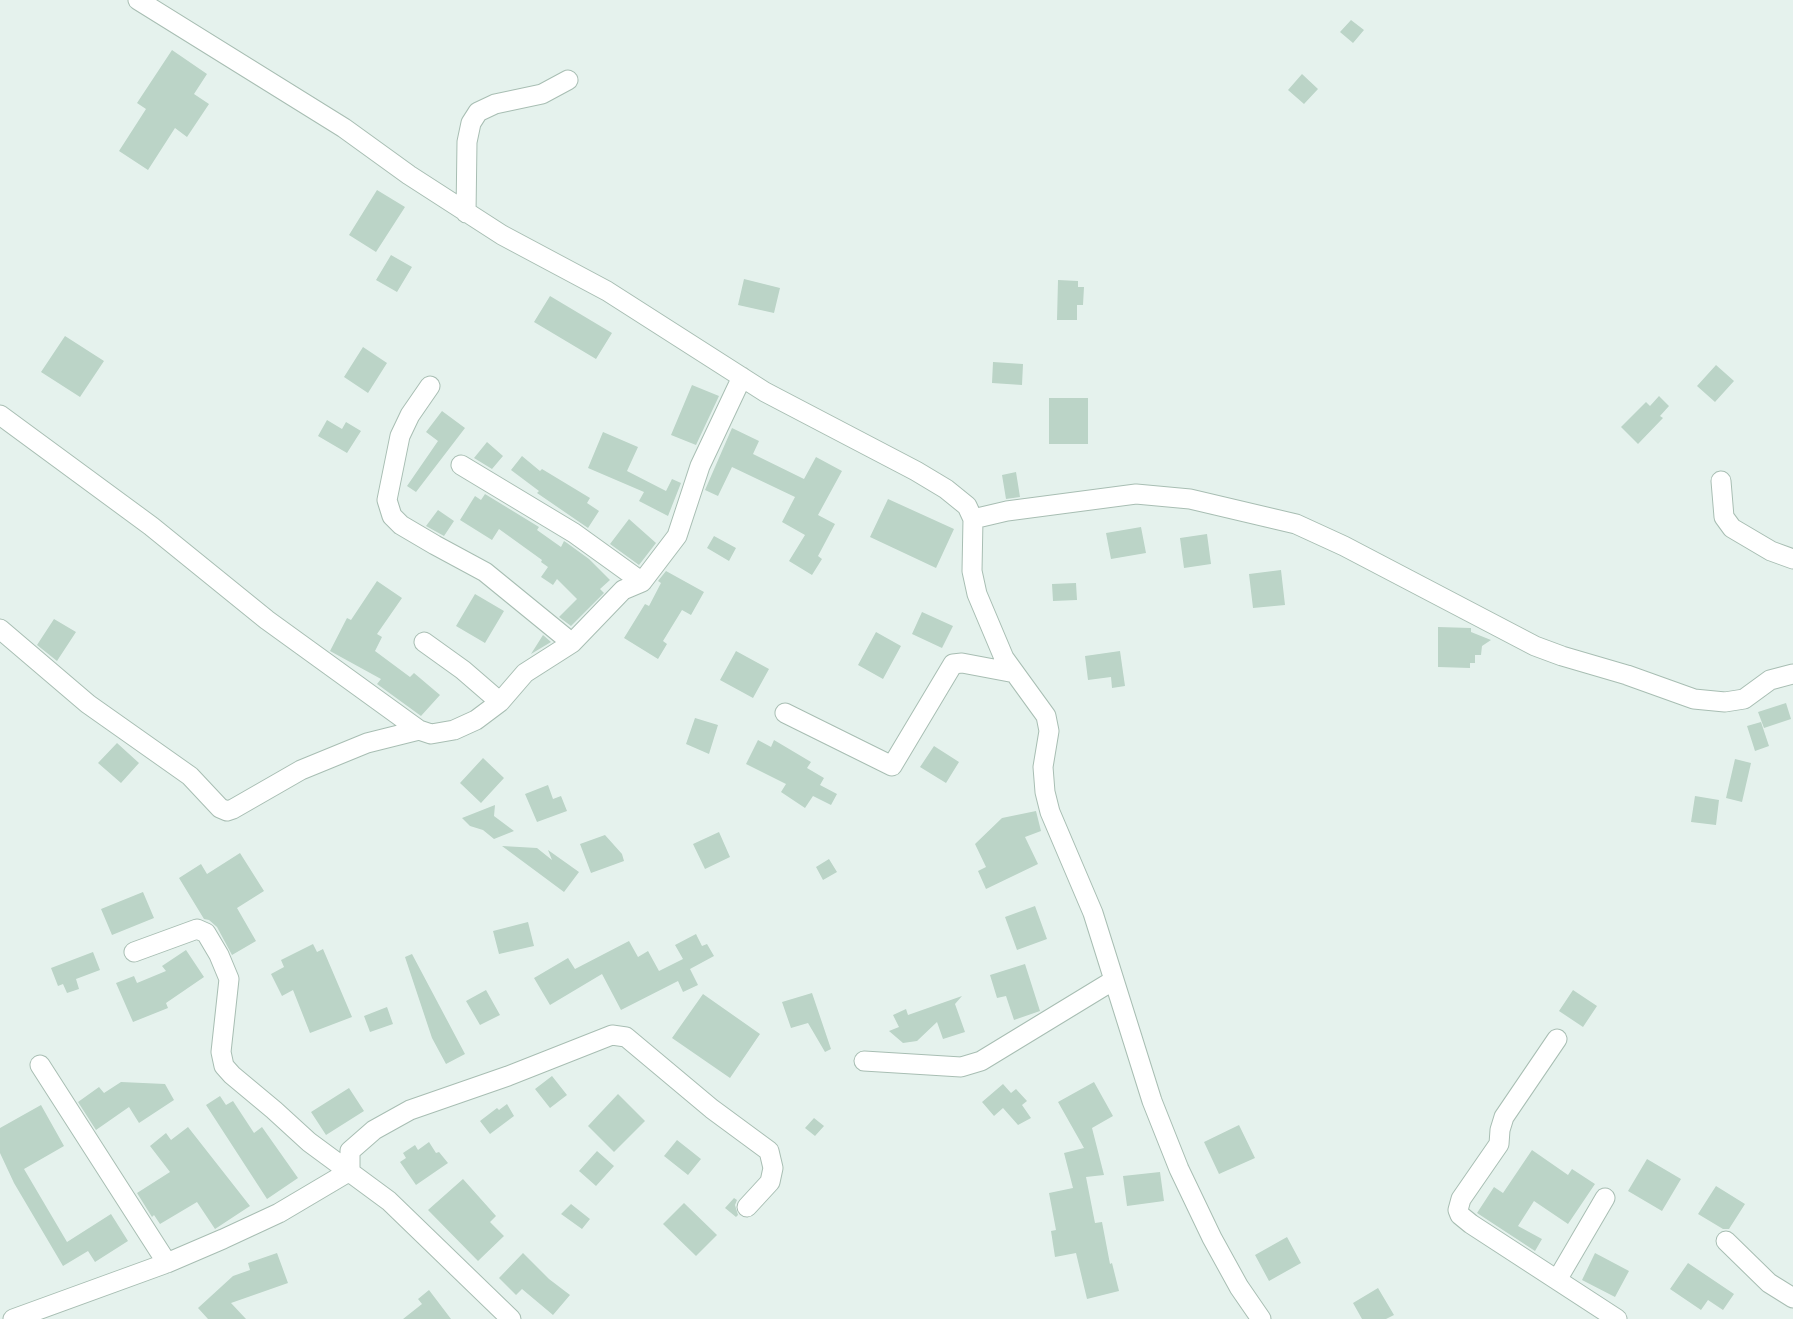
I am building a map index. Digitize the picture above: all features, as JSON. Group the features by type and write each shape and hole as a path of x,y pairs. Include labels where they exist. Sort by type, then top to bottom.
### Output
{"street":[{"path":"138,0 344,128 466,213 607,292 765,392 916,471 946,489 967,506 973,519 972,571 977,594 1004,658 1046,716 1049,731 1043,767 1050,812 1093,913 1152,1101 1180,1169 1226,1262 1261,1319"},
{"path":"466,213 467,142 471,123 478,112 495,103 542,94 568,80"},
{"path":"0,415 140,517 267,620 419,730 431,734 454,730 477,720 500,702 525,673 572,643 623,590 642,582 677,536 699,466 742,377"},
{"path":"430,386 410,415 400,436 387,500 392,516 401,525 485,572 572,643"},
{"path":"461,465 574,533 642,582"},
{"path":"1721,481 1724,517 1732,528 1771,551 1793,559"},
{"path":"973,519 1047,504 1136,494 1190,499 1296,524 1344,546 1535,646 1694,699 1726,702 1744,699 1770,680 1793,674"},
{"path":"0,629 89,704 190,776 226,811 301,770 367,743 419,730"},
{"path":"424,642 454,663 500,702"},
{"path":"785,713 891,766 953,664 962,663 1015,673"},
{"path":"134,952 197,929 206,933 229,979 221,1052 224,1066 309,1142 388,1201 511,1319"},
{"path":"864,1061 961,1067 981,1061 1114,980"},
{"path":"350,1171 350,1151 374,1130 410,1110 508,1076 612,1035 626,1037 769,1151 773,1168 770,1182 747,1207"},
{"path":"1557,1040 1504,1117 1500,1144 1461,1199 1458,1209 1460,1215 1471,1224 1617,1319"},
{"path":"40,1065 167,1263"},
{"path":"13,1319 167,1263 279,1213 350,1171"},
{"path":"1557,1280 1605,1198"},
{"path":"1726,1241 1769,1283 1793,1298"}],"building":[{"path":"1351,20 1364,30 1353,43 1340,32"},
{"path":"172,50 207,74 194,94 209,104 187,137 175,128 148,170 119,151 146,109 137,103"},
{"path":"1302,74 1318,89 1304,104 1288,90"},
{"path":"377,190 405,207 376,252 349,235"},
{"path":"391,255 412,267 397,292 376,280"},
{"path":"744,279 780,288 774,313 738,305"},
{"path":"1058,280 1078,281 1078,287 1084,287 1083,305 1077,305 1077,320 1057,320"},
{"path":"550,296 612,333 596,359 534,322"},
{"path":"65,336 104,361 80,397 41,372"},
{"path":"363,347 387,363 368,393 344,377"},
{"path":"993,362 1023,364 1022,385 992,383"},
{"path":"1716,365 1734,381 1715,402 1697,386"},
{"path":"692,385 719,396 696,445 671,435"},
{"path":"1659,396 1669,406 1660,416 1663,418 1638,444 1621,427 1646,402 1650,406"},
{"path":"1049,398 1088,398 1088,444 1049,444"},
{"path":"442,411 465,428 416,492 407,486 438,441 426,432"},
{"path":"327,420 342,429 346,422 361,431 347,453 318,436"},
{"path":"732,428 759,441 753,454 804,479 816,457 842,471 818,515 835,524 818,556 822,559 812,575 789,561 805,535 782,522 795,497 732,467 718,496 705,490"},
{"path":"603,432 638,447 627,471 666,491 672,479 681,483 668,516 639,501 644,492 588,468"},
{"path":"487,442 503,456 492,469 474,458"},
{"path":"522,456 540,471 542,469 590,498 587,503 599,511 588,528 537,493 539,491 511,470"},
{"path":"1016,472 1020,497 1006,499 1002,475"},
{"path":"485,494 539,527 537,530 561,547 564,541 567,543 589,559 610,580 600,589 604,593 571,626 559,617 577,599 557,579 553,585 541,577 548,567 542,560 499,529 492,540 460,520 475,496 481,500"},
{"path":"888,499 954,529 936,568 870,537"},
{"path":"438,510 454,521 444,536 426,526"},
{"path":"629,519 656,543 639,565 610,544"},
{"path":"1141,527 1146,553 1111,559 1106,533"},
{"path":"1207,534 1211,564 1184,568 1180,538"},
{"path":"714,536 736,548 729,561 707,548"},
{"path":"1281,570 1285,605 1253,608 1249,574"},
{"path":"666,571 704,592 691,615 682,610 663,641 667,644 658,659 624,638 645,604 649,606 661,583 658,581"},
{"path":"377,581 402,598 377,634 382,637 375,651 410,677 414,673 440,695 421,716 377,684 381,679 330,651 347,618 351,620"},
{"path":"1076,583 1077,600 1053,601 1052,584"},
{"path":"475,594 504,611 485,643 456,626"},
{"path":"922,612 953,626 942,648 912,634"},
{"path":"54,619 76,632 57,661 37,645"},
{"path":"1438,627 1471,628 1471,632 1491,640 1482,646 1481,655 1475,655 1475,663 1470,663 1470,668 1438,667"},
{"path":"876,632 901,646 883,679 858,665"},
{"path":"543,635 551,642 531,654"},
{"path":"736,651 769,669 753,698 720,680"},
{"path":"1120,651 1125,686 1112,688 1111,677 1088,680 1085,656"},
{"path":"1786,703 1791,719 1764,728 1758,712"},
{"path":"695,718 718,725 709,754 686,744"},
{"path":"1761,722 1769,746 1755,751 1747,726"},
{"path":"758,740 771,747 774,740 811,762 807,768 824,778 820,785 837,794 831,805 813,796 805,808 781,792 786,784 746,764"},
{"path":"117,743 139,763 121,783 98,763"},
{"path":"934,746 959,762 946,783 920,767"},
{"path":"483,758 504,778 481,803 460,783"},
{"path":"1735,759 1751,763 1742,802 1726,798"},
{"path":"548,785 553,799 561,796 567,811 537,822 525,794"},
{"path":"1695,796 1719,800 1716,825 1691,822"},
{"path":"495,805 494,816 514,831 494,839 483,830 470,826 462,818"},
{"path":"1036,811 1041,831 1025,837 1038,864 986,889 978,871 986,867 975,844 1002,818"},
{"path":"719,832 730,857 705,869 693,844"},
{"path":"605,835 622,854 624,861 591,873 580,844"},
{"path":"502,846 537,848 552,860 548,850 579,872 564,892"},
{"path":"240,853 264,891 237,908 256,941 232,955 217,927 204,919 179,878 201,864 207,874"},
{"path":"829,859 837,872 823,880 816,867"},
{"path":"143,892 154,918 112,935 101,909"},
{"path":"1035,906 1047,939 1017,950 1005,917"},
{"path":"528,922 534,946 499,954 493,931"},
{"path":"696,934 702,946 707,944 714,956 690,969 698,985 683,992 678,981 621,1010 602,974 550,1005 534,978 568,958 575,969 629,941 638,957 648,951 659,971 683,959 675,945"},
{"path":"313,944 317,952 323,949 352,1017 310,1033 293,990 282,996 271,974 284,967 281,960"},
{"path":"186,950 204,977 166,1003 168,1008 133,1022 116,983 134,976 137,983 166,971 162,966"},
{"path":"93,952 100,970 76,979 79,989 67,993 63,984 58,986 51,968"},
{"path":"412,954 465,1054 446,1064 432,1038 405,957"},
{"path":"1025,964 1040,1011 1014,1020 1006,996 997,998 990,975"},
{"path":"486,990 500,1015 480,1025 466,1001"},
{"path":"1573,990 1597,1006 1583,1027 1559,1011"},
{"path":"812,993 831,1049 825,1052 808,1023 791,1028 782,1002"},
{"path":"703,994 760,1034 730,1078 672,1038"},
{"path":"962,996 955,1004 965,1032 943,1039 937,1022 917,1041 903,1043 889,1031 899,1027 893,1015 906,1009 908,1015"},
{"path":"387,1007 393,1024 370,1032 364,1016"},
{"path":"552,1076 567,1095 550,1108 535,1089"},
{"path":"121,1082 165,1084 174,1100 139,1123 129,1107 96,1130 78,1102 99,1087 104,1093"},
{"path":"1094,1082 1113,1116 1092,1128 1104,1175 1086,1177 1095,1223 1102,1222 1110,1264 1112,1263 1119,1291 1087,1299 1076,1253 1055,1257 1051,1231 1056,1230 1049,1193 1073,1188 1064,1153 1084,1148 1058,1102"},
{"path":"1003,1084 1011,1093 1016,1089 1027,1101 1022,1105 1031,1118 1018,1125 1003,1108 994,1116 982,1102"},
{"path":"349,1088 364,1111 326,1135 311,1112"},
{"path":"618,1094 645,1121 614,1152 588,1126"},
{"path":"220,1096 226,1105 233,1101 254,1133 262,1127 298,1178 267,1199 206,1105"},
{"path":"507,1104 514,1116 490,1134 480,1121"},
{"path":"41,1105 64,1146 24,1169 67,1242 111,1214 128,1241 95,1262 88,1251 63,1266 14,1183 0,1153 0,1128"},
{"path":"814,1118 824,1126 815,1136 805,1128"},
{"path":"1239,1125 1255,1158 1219,1174 1204,1142"},
{"path":"188,1127 250,1206 215,1229 197,1202 160,1224 154,1215 152,1217 137,1193 170,1172 150,1146 166,1133 171,1140"},
{"path":"677,1140 701,1159 688,1175 664,1156"},
{"path":"429,1142 436,1153 439,1152 448,1163 416,1185 400,1162 406,1158 403,1153 415,1145 418,1150"},
{"path":"1532,1150 1568,1175 1572,1169 1595,1184 1568,1224 1534,1201 1518,1226 1542,1239 1535,1251 1477,1213 1494,1187 1503,1193"},
{"path":"597,1151 614,1166 596,1186 579,1171"},
{"path":"1647,1159 1681,1179 1662,1211 1628,1191"},
{"path":"1160,1172 1164,1201 1127,1206 1123,1176"},
{"path":"463,1179 496,1216 490,1222 504,1236 478,1261 428,1210"},
{"path":"1716,1186 1745,1204 1729,1229 1723,1229 1698,1214"},
{"path":"734,1198 737,1200 736,1217 725,1208"},
{"path":"684,1203 717,1235 696,1256 663,1224"},
{"path":"571,1204 590,1219 582,1229 561,1214"},
{"path":"1287,1237 1301,1263 1269,1281 1255,1255"},
{"path":"277,1253 288,1283 231,1303 246,1319 208,1319 198,1308 233,1276 250,1270 248,1263"},
{"path":"523,1253 570,1295 553,1315 522,1289 516,1295 499,1278"},
{"path":"1595,1253 1629,1271 1615,1297 1582,1280"},
{"path":"1688,1263 1734,1294 1723,1310 1708,1300 1701,1310 1670,1289"},
{"path":"1378,1288 1394,1315 1386,1319 1362,1319 1353,1303"},
{"path":"429,1290 451,1319 403,1319 422,1304 418,1299"}]}
